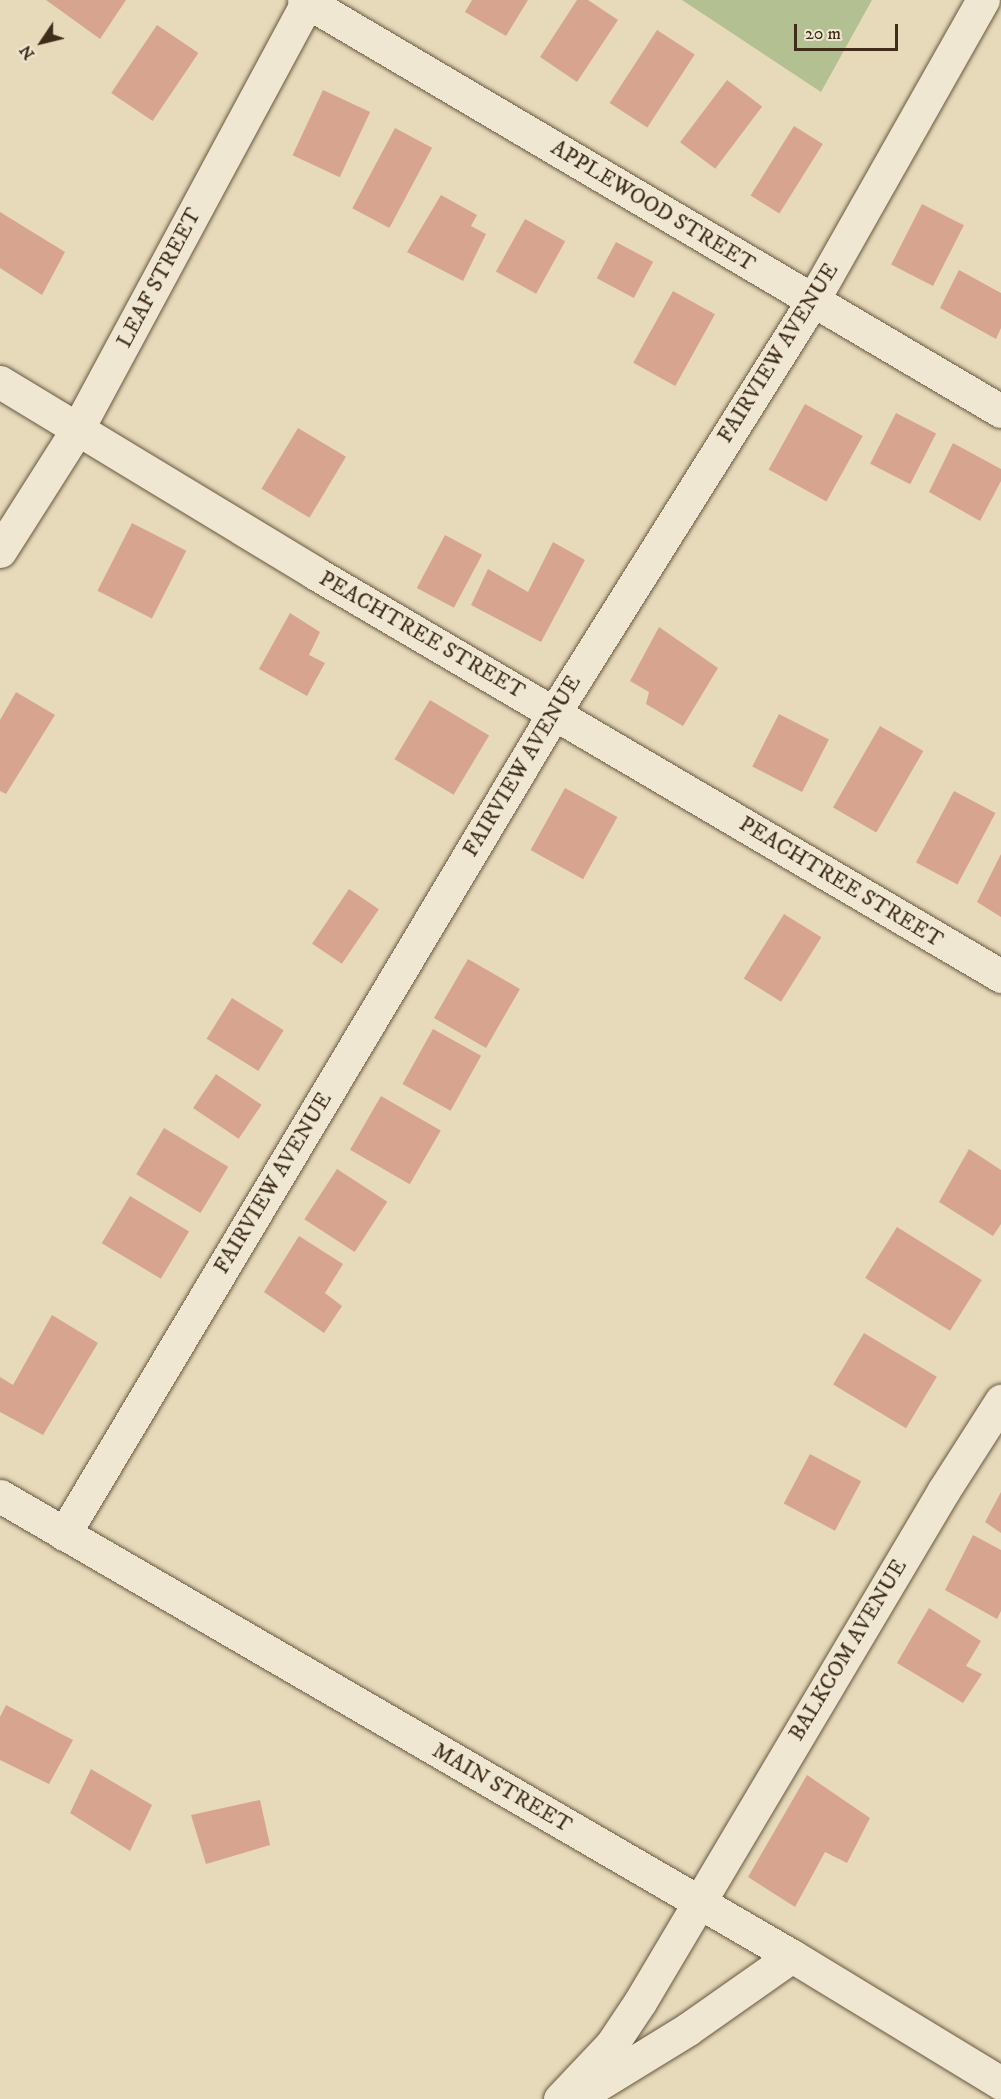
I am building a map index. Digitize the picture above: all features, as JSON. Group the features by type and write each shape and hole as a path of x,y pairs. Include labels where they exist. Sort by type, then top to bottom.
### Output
{"street":[{"name":"FAIRVIEW AVENUE","path":"64,1534 554,712 813,300 983,0"},
{"name":"APPLEWOOD STREET","path":"307,1 1001,411"},
{"name":"LEAF STREET","path":"0,551 78,428 307,1"},
{"name":"PEACHTREE STREET","path":"0,382 1001,976"},
{"name":"BALKCOM AVENUE","path":"560,2099 612,2044 944,1490 999,1411"},
{"name":"MAIN STREET","path":"0,1496 792,1956 1001,2084"},
{"path":"574,2099 679,2035 792,1956"}],"green space":[{"path":"682,0 872,0 821,92"}],"building":[{"path":"46,0 126,0 100,39"},
{"path":"472,0 528,0 506,36 465,12"},
{"path":"577,0 588,0 618,20 577,82 540,57"},
{"path":"157,25 198,53 153,121 111,93"},
{"path":"657,30 695,55 647,127 610,103"},
{"path":"727,80 762,106 715,169 680,142"},
{"path":"323,90 370,112 340,177 293,155"},
{"path":"794,126 823,144 779,214 751,196"},
{"path":"395,128 432,148 389,228 352,208"},
{"path":"441,195 477,215 471,226 486,234 463,281 407,252"},
{"path":"922,204 964,225 933,286 891,265"},
{"path":"0,212 65,252 42,295 0,268"},
{"path":"525,219 565,241 536,294 496,271"},
{"path":"616,242 653,262 634,298 597,278"},
{"path":"959,270 1001,293 1001,328 996,339 940,308"},
{"path":"673,291 715,314 675,386 633,363"},
{"path":"805,404 863,436 826,502 769,470"},
{"path":"896,413 936,433 910,484 870,464"},
{"path":"298,428 346,457 309,518 261,489"},
{"path":"953,443 1001,469 1001,481 980,521 929,492"},
{"path":"132,523 186,551 152,618 97,591"},
{"path":"445,535 482,555 454,608 417,588"},
{"path":"553,542 585,560 541,642 471,605 488,569 528,592"},
{"path":"290,613 320,632 309,655 325,663 307,696 259,669"},
{"path":"659,627 718,668 683,726 646,704 649,692 630,681"},
{"path":"16,692 55,715 6,794 0,791 0,720"},
{"path":"430,700 489,736 454,795 394,759"},
{"path":"779,714 829,739 802,792 752,767"},
{"path":"880,726 923,751 876,832 833,807"},
{"path":"565,788 617,817 583,879 531,850"},
{"path":"954,791 995,813 957,885 916,863"},
{"path":"1001,854 1001,917 977,902"},
{"path":"349,889 379,909 342,964 312,944"},
{"path":"784,914 821,937 781,1002 744,978"},
{"path":"468,959 520,989 486,1048 434,1018"},
{"path":"232,998 284,1030 258,1071 207,1039"},
{"path":"433,1029 481,1056 451,1111 402,1084"},
{"path":"216,1074 262,1105 239,1139 193,1108"},
{"path":"381,1096 441,1130 410,1184 350,1150"},
{"path":"164,1128 228,1167 200,1213 136,1174"},
{"path":"969,1149 1001,1170 1001,1224 993,1236 939,1202"},
{"path":"337,1169 387,1202 355,1252 304,1219"},
{"path":"130,1196 189,1232 161,1279 102,1243"},
{"path":"897,1227 982,1280 950,1331 865,1278"},
{"path":"299,1236 343,1264 325,1293 342,1306 324,1333 264,1292"},
{"path":"52,1315 98,1343 43,1435 0,1412 0,1377 13,1385"},
{"path":"864,1333 937,1377 906,1428 833,1384"},
{"path":"810,1454 861,1481 835,1531 784,1503"},
{"path":"1001,1492 1001,1533 985,1522"},
{"path":"973,1535 1001,1550 1001,1611 997,1619 945,1590"},
{"path":"929,1608 981,1641 966,1666 982,1674 963,1703 897,1663"},
{"path":"6,1705 73,1740 49,1784 0,1760 0,1717"},
{"path":"91,1769 152,1805 130,1851 70,1813"},
{"path":"807,1775 870,1818 847,1863 825,1852 795,1907 748,1877"},
{"path":"260,1800 270,1845 206,1864 191,1815"}]}
